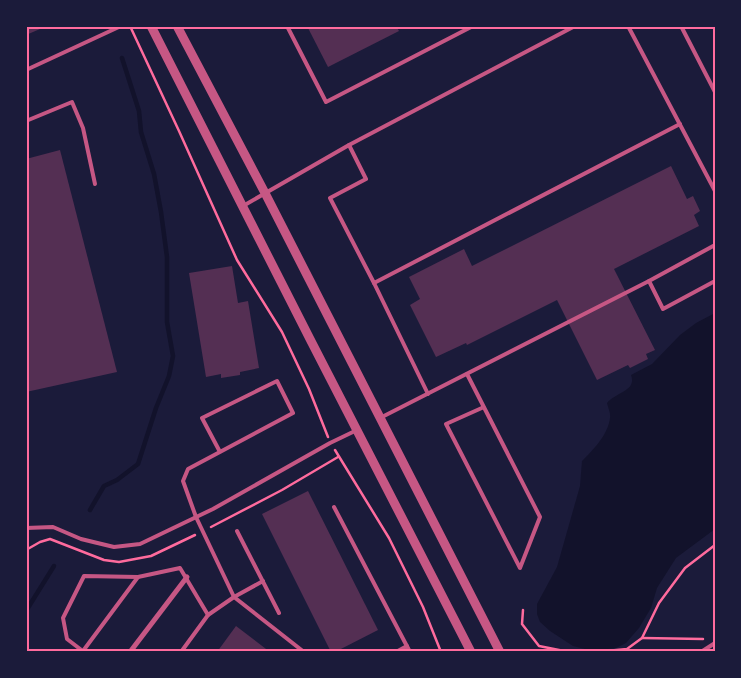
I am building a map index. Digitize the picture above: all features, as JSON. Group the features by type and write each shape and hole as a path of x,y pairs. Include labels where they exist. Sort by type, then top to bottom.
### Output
{"street":[{"path":"152,26 471,652"},
{"path":"177,26 265,193 500,652"},
{"path":"130,652 186,577"}],"lane":[{"path":"26,70 121,26"},
{"path":"287,26 326,102 473,26"},
{"path":"243,206 349,145 575,26"},
{"path":"628,26 715,191"},
{"path":"681,26 715,92"},
{"path":"26,121 72,102 83,128 96,184"},
{"path":"374,284 680,124"},
{"path":"349,145 366,179 330,198 428,394"},
{"path":"380,418 715,245"},
{"path":"648,281 663,308 715,281"},
{"path":"467,374 484,407 540,517 520,568 446,424 484,407"},
{"path":"220,452 202,418 277,381 293,413 220,452 188,469 183,481 196,517 234,597 304,652"},
{"path":"26,528 53,527 81,539 114,547 140,544 196,517 357,430"},
{"path":"334,507 410,652"},
{"path":"236,532 279,613"},
{"path":"138,577 83,651 67,639 63,618 84,576 138,577 180,568 208,614"},
{"path":"181,652 208,614 234,597 263,582"},
{"path":"701,652 715,643"},
{"path":"396,652 407,646"}],"path":[{"path":"130,26 237,260 282,332 309,389 330,443 389,538 423,607 441,652"},
{"path":"596,652 627,649 642,638 659,603 685,568 715,546"},
{"path":"523,610 522,624 539,646 569,652"},
{"path":"642,638 706,640"}],"shaded area":[{"path":"715,313 715,529 676,558 657,588 651,608 639,628 626,643 616,648 598,650 573,646 540,622 537,614 537,604 557,567 580,486 582,461 599,442 609,424 610,412 607,403 631,385 631,375 652,364 680,335 696,323"}],"building":[{"path":"26,26 47,26 26,35"},
{"path":"307,26 396,26 399,31 328,67"},
{"path":"60,150 117,372 26,392 26,159"},
{"path":"671,166 687,199 693,196 700,211 694,215 699,226 614,269 655,350 646,354 648,359 630,368 628,365 597,380 557,300 467,345 466,343 436,357 410,305 420,299 409,277 464,249 472,266"},
{"path":"232,266 238,303 248,301 259,368 240,372 240,375 221,378 221,374 206,377 189,273"},
{"path":"308,491 378,630 335,652 331,652 262,514"},
{"path":"236,626 270,652 217,652"}],"waterway":[{"path":"90,510 104,486 117,480 138,464 156,408 169,376 173,356 167,322 167,257 161,212 154,174 141,132 139,111 122,58"},
{"path":"26,611 54,566"}]}
